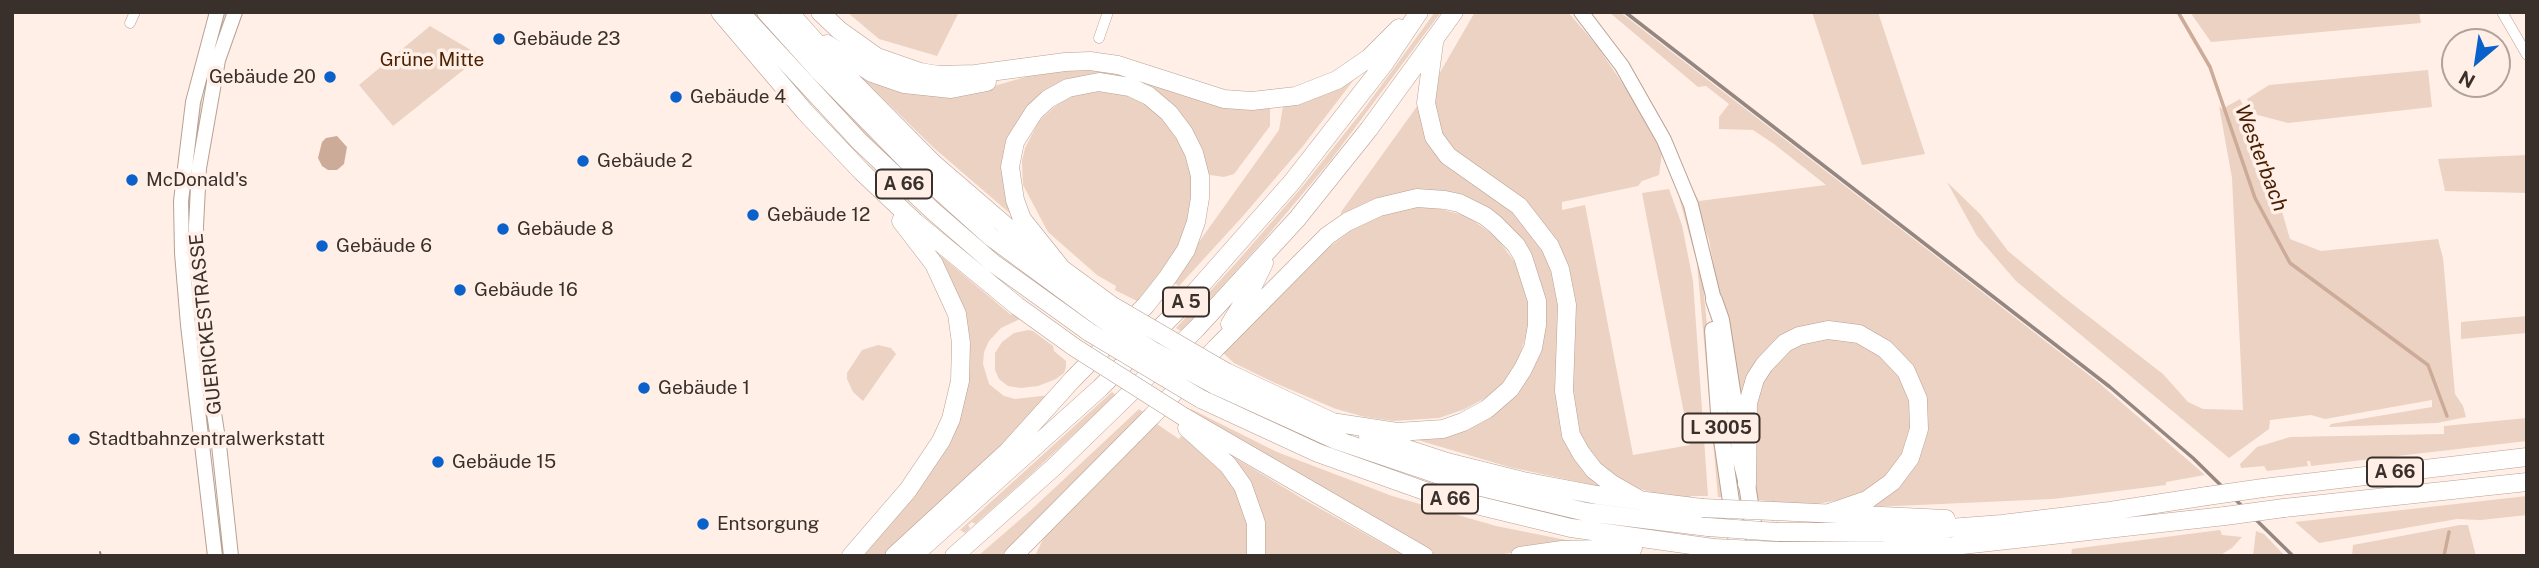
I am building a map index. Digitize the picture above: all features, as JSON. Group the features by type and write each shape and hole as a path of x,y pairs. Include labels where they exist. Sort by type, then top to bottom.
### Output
{"highway":[{"path":"719,12 797,103 862,172 950,252 1074,346 1182,419 1424,556"},
{"name":"A 66","path":"740,12 859,141 933,211 993,263 1089,332 1201,399 1318,453 1439,496 1571,528 1713,548 1832,552 1953,547 2527,482"},
{"name":"A 66","path":"766,12 819,71 919,173 991,237 1106,312"},
{"path":"820,12 839,30 877,57 920,72 955,75 1090,61 1118,65 1224,99 1278,99 1314,91 1348,73 1380,48 1413,12"},
{"name":"A 5","path":"914,556 1082,405 1188,300 1301,171 1384,65 1419,12"},
{"name":"A 5","path":"954,556 1054,467 1196,329 1271,247 1369,129 1454,12"},
{"path":"792,16 858,65 889,80 911,86 934,89 967,87 1027,68"},
{"path":"792,16 856,86 975,202 1066,274 1106,312 1220,379 1408,450 1486,473 1560,489 1702,508 2002,524"},
{"path":"1435,39 1426,97 1434,137 1448,156 1519,206 1550,246 1560,269 1567,305 1564,391 1571,435 1594,470 1642,501"},
{"path":"894,556 1008,451 1073,379 1146,306 1186,250 1196,222 1200,198 1200,176 1194,153 1185,133 1169,113 1150,96 1130,87 1099,82 1068,88 1048,99 1034,112 1015,142 1010,167 1015,200 1028,227 1066,274"},
{"path":"851,556 908,490 941,441 956,401 961,361 957,314 938,272 921,246 862,172"},
{"path":"1013,556 1326,236 1367,212 1402,200 1437,199 1472,209 1505,232 1524,257 1537,301 1533,348 1510,389 1487,409 1443,429 1397,432 1331,422"},
{"path":"1216,348 1251,290 1271,247"},
{"name":"L 3005","path":"1714,300 1721,320 1740,456 1758,556"},
{"name":"L 3005","path":"1714,300 1720,426 1739,556"},
{"path":"1747,484 1748,403 1755,379 1764,365 1785,343 1799,337 1828,330 1858,334 1885,349 1906,371 1918,399 1919,429 1910,458 1892,482 1867,500 1829,513"},
{"name":"A 66","path":"1220,379 1336,440 1460,482 1586,512 1708,527 1777,532 1897,532 2002,524 2263,488 2527,457"},
{"path":"1182,419 1228,465 1243,486 1256,523 1256,556"},
{"path":"1029,556 1048,522"},
{"path":"1520,556 1606,547 1713,548"}],"main road":[{"name":"GUERICKESTRASSE","path":"231,556 210,388 197,265 196,226 199,168 218,60 235,12"},
{"path":"1581,12 1640,94 1682,178 1698,226 1714,300"},
{"name":"GUERICKESTRASSE","path":"215,556 188,325 181,201 193,102 216,13"}],"street":[{"path":"130,23 135,12"},
{"path":"1099,38 1108,12"},
{"path":"2502,12 2527,55"}],"green space":[{"path":"223,12 226,12 204,84 190,199 206,432 188,277 187,206 199,98"},
{"path":"749,12 755,12 824,89 896,163 954,216 952,218 852,123"},
{"path":"847,12 959,12 937,56 879,39"},
{"path":"1435,12 1441,12 1331,160 1263,241 1185,327 1181,331 1176,328 1302,187 1364,109"},
{"path":"1475,12 1568,12 1597,46 1627,90 1662,153 1659,175 1642,181 1638,186 1562,202 1562,210 1585,205 1633,455 1690,445 1642,193 1669,189 1682,225 1693,281 1708,496 1691,496 1691,499 1654,493 1620,481 1598,464 1582,442 1572,412 1564,259 1451,152 1434,121 1435,81"},
{"path":"1609,12 1620,12 1959,274 2098,382 2205,475 2166,482 2166,485 2053,499 1872,507 1904,481 1917,464 1925,441 1927,420 1911,366 1894,345 1883,338 1809,326 1739,406 1709,240 1689,182 1699,201 1826,185 1753,130 1719,129 1719,117 1729,104 1706,86 1698,87"},
{"path":"1812,12 1878,12 1925,154 1862,165"},
{"path":"2190,12 2419,12 2421,23 2211,42"},
{"name":"Grüne Mitte","path":"430,26 481,56 393,126 359,85"},
{"path":"1084,67 1268,106 1270,126 1234,174 1224,177 1210,175 1205,172 1185,122 1090,76 1014,135 1020,222 934,148 861,77 864,74 994,86 1043,72"},
{"path":"2428,70 2432,107 2288,123 2254,114 2247,99 2269,85"},
{"path":"1359,73 1303,146 1243,216 1179,286 1171,281 1279,130 1283,106"},
{"path":"1107,89 1131,94 1150,104 1168,123 1184,147 1193,177 1192,209 1185,234 1172,257 1137,301 1115,290 1116,286 1097,275 1048,232 1023,185 1022,161 1025,148 1039,121 1060,102 1084,91"},
{"path":"2240,99 2264,150 2290,239 2321,251 2438,239 2443,258 2455,394 2466,417 2437,423 2329,427 2331,424 2432,407 2432,400 2325,419 2311,415 2270,420 2269,429 2229,458 2016,281 1977,236 1947,182 1980,214 2008,251 2163,374 2188,402 2203,409 2243,410 2232,178 2219,106 2222,109"},
{"path":"1418,105 1424,124 1539,237 1560,291 1559,387 1598,486 1509,467 1404,436 1434,434 1519,386 1536,271 1459,197 1341,216 1341,212"},
{"path":"2527,155 2527,193 2445,191 2438,159"},
{"path":"1677,190 1689,219 1703,284 1723,497 1718,497 1697,263"},
{"path":"1428,206 1467,216 1496,237 1517,265 1528,298 1528,328 1520,355 1506,380 1487,397 1465,409 1439,418 1393,421 1365,417 1336,409 1275,383 1234,363 1221,351 1313,259 1355,228 1372,218 1411,207"},
{"path":"928,245 1011,315 1013,313 1020,319 1001,328 989,341 983,364 989,384 1004,396 1015,399 1050,395 1013,438 890,556 858,556 921,482 966,369"},
{"path":"2527,316 2527,333 2461,339 2461,322"},
{"path":"1028,330 1053,346 1054,351 1066,361 1064,373 1038,386 1008,386 999,379 995,370 995,353 1002,342 1014,333"},
{"path":"1844,337 1885,354 1912,395 1911,441 1888,480 1852,498 1810,505 1756,500 1752,451 1753,401 1772,365 1796,345 1809,340"},
{"path":"878,345 891,348 896,354 863,401 853,392 847,373 862,350"},
{"path":"1112,392 1116,395 1028,477 975,524 972,522 968,525 970,528 965,533 960,530"},
{"path":"1139,409 1145,413 1004,556 978,556 1031,510"},
{"path":"1191,409 1277,452 1392,496 1496,526 1571,541 1494,556 1434,556 1188,413"},
{"path":"2527,418 2527,441 2311,466 2310,461 2307,461 2308,466 2267,471 2264,466 2241,468 2240,464 2257,447 2290,437 2444,434 2444,426"},
{"path":"1154,422 1179,439 1181,436 1189,441 1224,474 1237,493 1248,525 1247,556 1035,556 1045,535"},
{"path":"1219,448 1303,499 1405,556 1261,556"},
{"path":"2527,496 2527,515 2481,520 2457,519 2319,543 2295,522"},
{"path":"2468,525 2476,556 2352,556 2353,545"},
{"path":"2220,530 2222,535 2242,537 2232,548 2219,556 2071,556 2072,549"},
{"path":"2256,531 2264,534 2285,556 2253,556"}],"shaded area":[{"path":"337,136 347,147 344,164 337,170 328,170 318,158 322,142 326,138"}],"waterway":[{"name":"Westerbach","path":"2178,12 2210,67 2255,198 2290,263 2428,365 2447,416"},
{"name":"Westerbach","path":"2444,556 2449,532"}],"tram line":[{"path":"100,552 101,556"}],"railway":[{"path":"1625,12 2110,387 2193,458 2293,556"}],"place":[{"name":"Gebäude 23","path":"499,39"},
{"name":"Gebäude 20","path":"330,77"},
{"name":"Gebäude 4","path":"676,97"},
{"name":"Gebäude 2","path":"583,161"},
{"name":"McDonald's","path":"132,180"},
{"name":"Gebäude 12","path":"753,215"},
{"name":"Gebäude 8","path":"503,229"},
{"name":"Gebäude 6","path":"322,246"},
{"name":"Gebäude 16","path":"460,290"},
{"name":"Gebäude 1","path":"644,388"},
{"name":"Stadtbahnzentralwerkstatt","path":"74,439"},
{"name":"Gebäude 15","path":"438,462"},
{"name":"Entsorgung","path":"703,524"}]}
